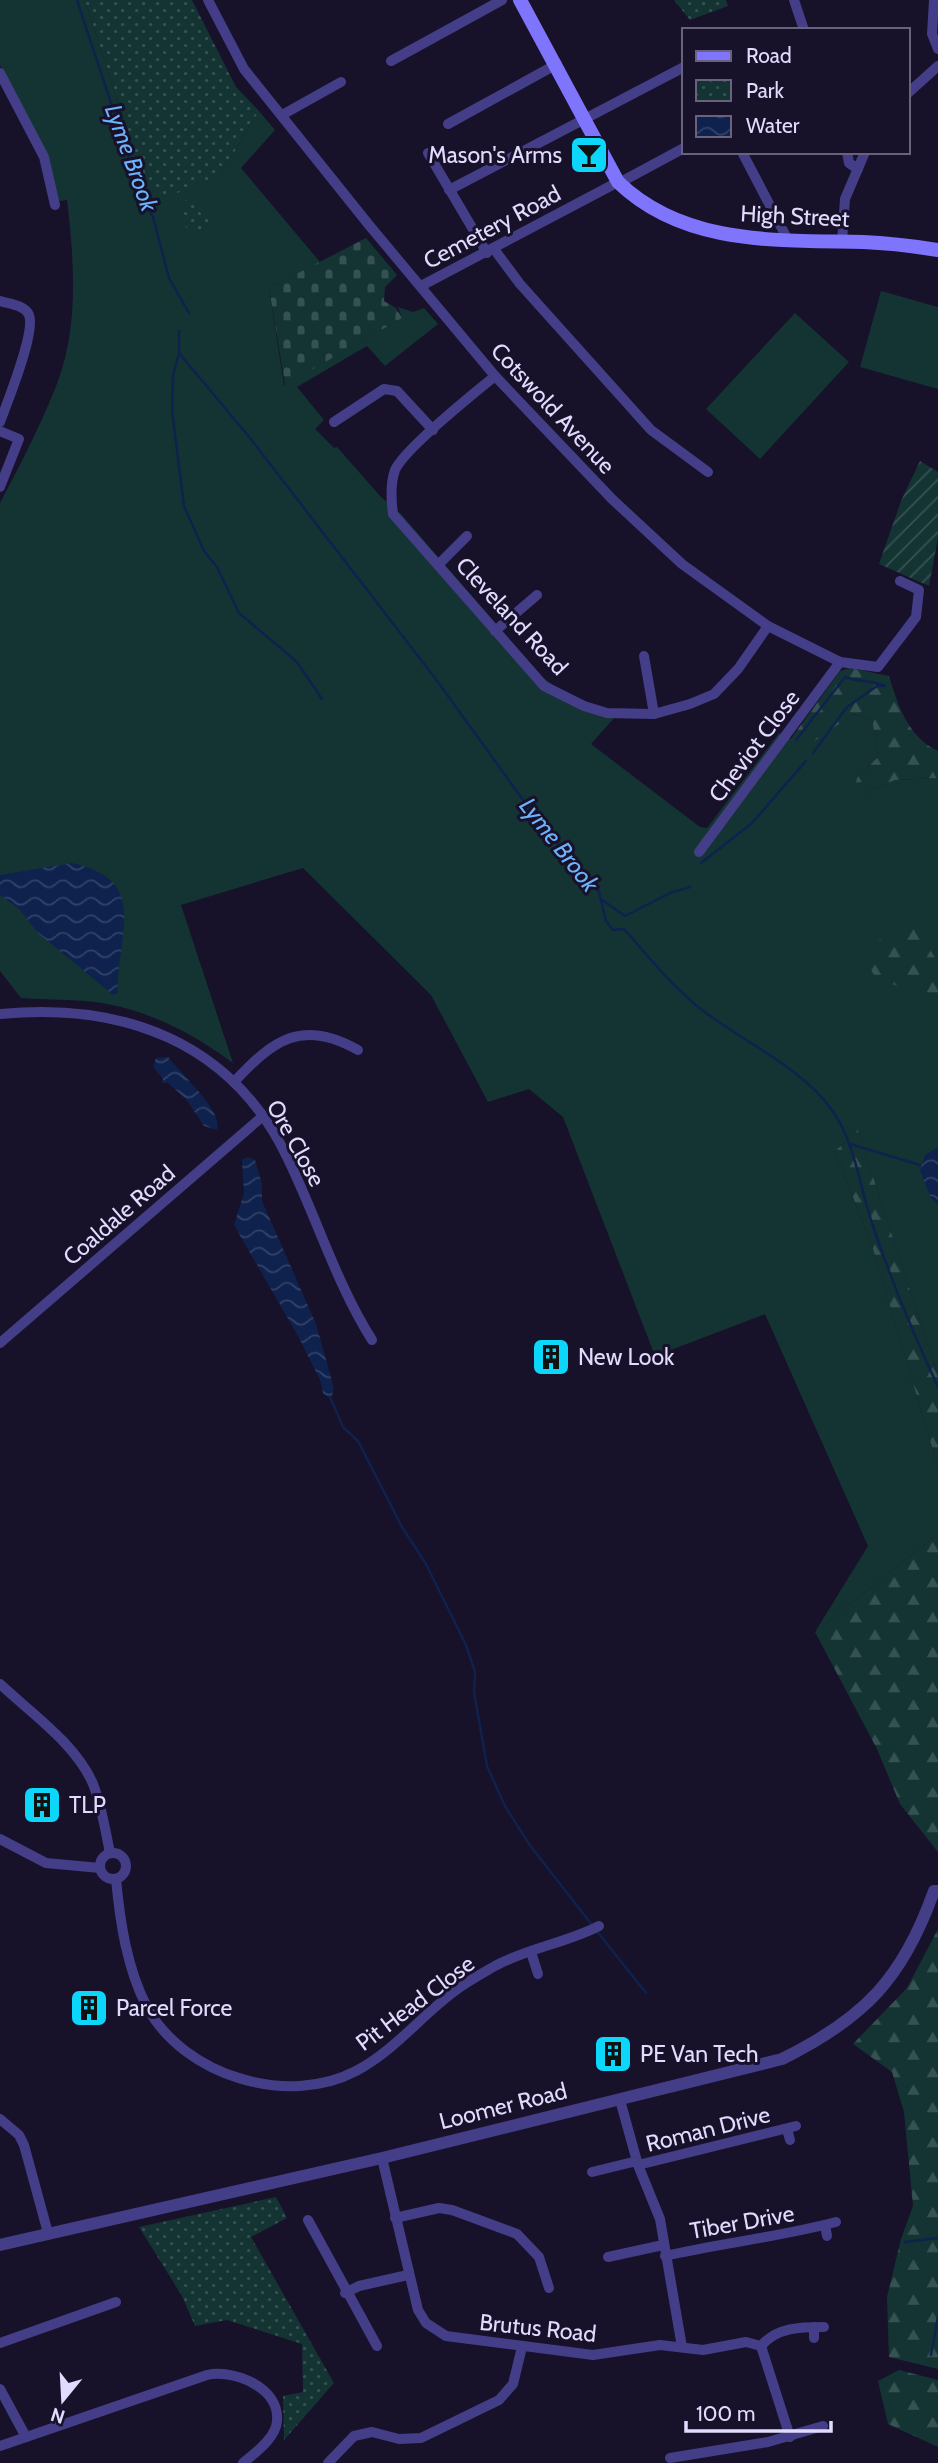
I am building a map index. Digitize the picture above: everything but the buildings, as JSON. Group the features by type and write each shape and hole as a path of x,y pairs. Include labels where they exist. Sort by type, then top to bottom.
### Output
{"main road":[{"name":"High Street","path":"520,0 619,183 639,202 701,228 732,237 938,250"}],"street":[{"name":"Cotswold Avenue","path":"208,0 244,69 495,376 611,499 681,564 768,626 840,662 878,667 916,617 919,590 900,581"},
{"path":"391,61 502,0"},
{"path":"794,0 803,28"},
{"path":"934,0 932,34 938,49"},
{"path":"448,124 557,64"},
{"path":"910,91 938,66"},
{"path":"449,190 682,68"},
{"path":"0,73 44,158 55,205"},
{"path":"282,115 341,82"},
{"name":"Cemetery Road","path":"421,286 682,149"},
{"path":"428,153 490,251 651,430 708,472"},
{"path":"743,154 789,242"},
{"path":"847,154 849,163 858,169"},
{"path":"842,242 841,223 845,199 865,154"},
{"path":"0,302 22,307 29,316 30,326 22,361 0,422"},
{"name":"Cleveland Road","path":"495,376 433,429 396,468 391,494 393,514 544,686 584,706 607,713 654,714 714,694 738,669 768,626"},
{"path":"334,422 384,389 397,391 433,429"},
{"path":"0,431 19,439 0,486"},
{"path":"438,565 467,536"},
{"path":"495,631 537,595"},
{"path":"645,656 654,714"},
{"name":"Cheviot Close","path":"699,852 840,662"},
{"name":"Ore Close","path":"0,1014 48,1010 118,1018 152,1030 186,1047 234,1082 263,1116 292,1168 351,1306 372,1340"},
{"path":"234,1082 266,1049 289,1037 316,1033 339,1039 358,1050"},
{"name":"Coaldale Road","path":"0,1343 263,1116"},
{"path":"0,1684 79,1759 92,1781 104,1815 110,1853"},
{"path":"0,1839 46,1863 100,1868"},
{"path":"110,1853 119,1854 126,1861 123,1875 116,1879 107,1878 100,1868 100,1861 110,1853"},
{"name":"Pit Head Close","path":"116,1879 131,1969 148,2010 165,2030 201,2061 231,2075 285,2088 332,2082 356,2071 384,2054 458,1988 498,1964 575,1938 599,1926"},
{"name":"Loomer Road","path":"0,2245 382,2158 782,2059 820,2040 859,2011 898,1969 919,1934 934,1891 938,1891"},
{"path":"531,1952 538,1974"},
{"path":"620,2100 637,2163 653,2198 682,2347"},
{"path":"0,2119 19,2136 23,2145 48,2233"},
{"name":"Roman Drive","path":"592,2172 791,2132"},
{"name":"Brutus Road","path":"382,2158 418,2310 436,2332 460,2339 593,2355 641,2347 703,2350 746,2342 761,2346 769,2336 779,2332 819,2327 814,2338"},
{"path":"395,2218 439,2208 453,2210 517,2234 539,2257 549,2288"},
{"path":"308,2220 345,2293 377,2346"},
{"name":"Tiber Drive","path":"665,2256 830,2228"},
{"path":"608,2257 663,2245"},
{"path":"345,2293 408,2275"},
{"path":"0,2343 116,2302"},
{"path":"761,2346 790,2437"},
{"path":"328,2463 354,2436 372,2432 399,2439 421,2438 499,2400 513,2384 522,2347"},
{"path":"0,2446 217,2373 236,2374 272,2402 277,2421 275,2429 243,2463"},
{"path":"0,2389 26,2437"},
{"path":"670,2458 790,2437 823,2426"}],"green space":[{"path":"0,0 85,0 143,180 221,174 259,111 275,130 241,168 320,262 269,288 284,385 402,318 398,307 413,312 424,308 438,324 385,366 367,346 297,387 324,420 315,429 334,448 337,447 381,497 401,514 542,677 570,697 615,717 591,744 700,827 707,828 779,733 804,746 853,714 872,719 878,757 857,778 863,794 895,780 938,778 938,1377 858,1130 835,1151 872,1246 938,1467 938,1534 815,1632 868,1546 765,1314 655,1356 563,1117 529,1089 488,1102 431,995 303,868 181,905 233,1063 187,1033 137,1012 92,1002 21,998 0,971 0,503 38,428 58,381 69,337 73,291 67,200 59,201 49,162 0,65"},
{"path":"85,0 192,0 236,87 259,111 221,174 168,197 143,180"},
{"path":"674,0 726,0 728,6 690,20"},
{"path":"193,197 201,214 216,218 207,233 197,235 183,222 183,202"},
{"path":"366,238 397,275 385,287 384,301 396,308 402,318 285,385 269,288"},
{"path":"881,291 938,307 938,389 860,367"},
{"path":"795,313 849,362 760,459 706,409"},
{"path":"920,461 938,472 938,538 929,586 879,564 901,501"},
{"path":"850,668 889,676 906,720 919,738 938,751 938,778 895,780 863,794 854,792 857,778 878,757 872,719 853,714 806,747 790,740 840,671"},
{"path":"915,927 938,962 938,1008 926,998 875,977 858,947"},
{"path":"858,1130 938,1377 938,1467 872,1246 835,1151"},
{"path":"938,1534 938,1852 900,1804 877,1749 815,1632"},
{"path":"938,1929 938,2369 889,2357 887,2297 901,2239 913,2206 904,2112 892,2072 853,2044 907,1988"},
{"path":"276,2197 287,2218 251,2237 334,2383 284,2440 283,2396 303,2392 302,2344 227,2320 195,2326 182,2296 139,2227"},
{"path":"899,2370 938,2380 938,2447 888,2424 878,2381"}],"water":[{"path":"72,863 97,871 113,882 121,897 124,931 118,993 113,995 38,933 20,910 0,895 0,875"},
{"path":"168,1057 214,1113 217,1130 204,1126 186,1099 168,1083 162,1083 163,1079 153,1067 156,1058"},
{"path":"938,1147 938,1205 931,1198 920,1171 925,1155"},
{"path":"247,1157 255,1160 262,1184 262,1201 316,1324 334,1388 331,1399 323,1393 320,1380 298,1336 234,1225 244,1193 242,1160"}],"waterway":[{"name":"Lyme Brook","path":"77,0 144,203 153,217 169,278 189,313"},
{"name":"Lyme Brook","path":"179,331 179,353 250,438 435,678 534,815 599,892 606,921 613,930 624,929 695,1004 790,1069 820,1095 832,1110 847,1137 888,1269 938,1387"},
{"path":"179,353 173,376 172,411 184,506 204,551 217,567 239,613 297,662 322,699"},
{"path":"796,740 845,677 885,686"},
{"path":"813,753 847,707 877,686 882,686"},
{"path":"701,863 752,823 806,761"},
{"path":"601,899 625,916 670,893 690,887"},
{"path":"850,1144 920,1165"},
{"path":"330,1397 343,1427 358,1441 402,1527 426,1564 466,1645 475,1672 474,1692 487,1766 505,1806 529,1844 592,1925"},
{"path":"596,1930 646,1993"},
{"path":"905,2242 938,2238"},
{"path":"931,2355 938,2317"}],"place":[{"name":"Mason's Arms","path":"589,155"},
{"name":"New Look","path":"551,1357"},
{"name":"TLP","path":"42,1805"},
{"name":"Parcel Force","path":"89,2008"},
{"name":"PE Van Tech","path":"613,2054"}]}
